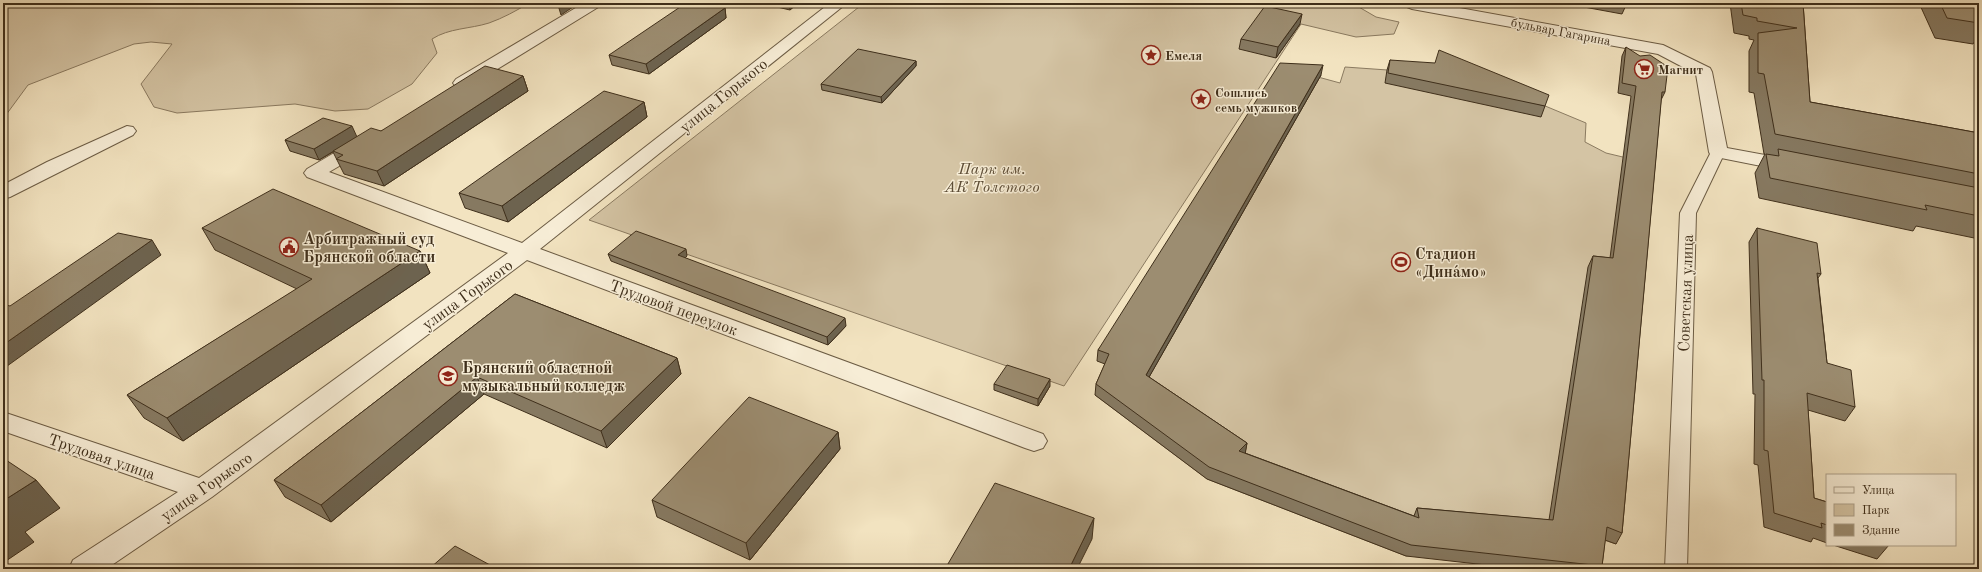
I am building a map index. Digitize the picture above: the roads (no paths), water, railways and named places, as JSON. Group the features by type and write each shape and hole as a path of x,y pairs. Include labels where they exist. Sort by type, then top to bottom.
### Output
{"street":[{"path":"449,91 595,3"},
{"name":"улица Горького","path":"83,569 202,490 525,251 839,3"},
{"name":"бульвар Гагарина","path":"1412,3 1663,50 1704,72 1718,152"},
{"path":"3,193 54,166 127,131"},
{"name":"Трудовой переулок","path":"375,136 314,173 1034,441"},
{"path":"1718,152 1810,170"},
{"name":"Советская улица","path":"1676,569 1688,213 1718,152"},
{"name":"Трудовая улица","path":"3,421 202,490"}],"place":[{"name":"Емеля","path":"1151,55"},
{"name":"Магнит","path":"1644,69"},
{"name":"Сошлись семь мужиков","path":"1201,99"},
{"name":"Арбитражный суд Брянской области","path":"289,247"},
{"name":"Стадион «Дина́мо»","path":"1401,262"},
{"name":"Брянский областной музыкальный колледж","path":"448,376"}],"park label":[{"name":"Парк им. АК Толстого","path":"992,177"}]}
